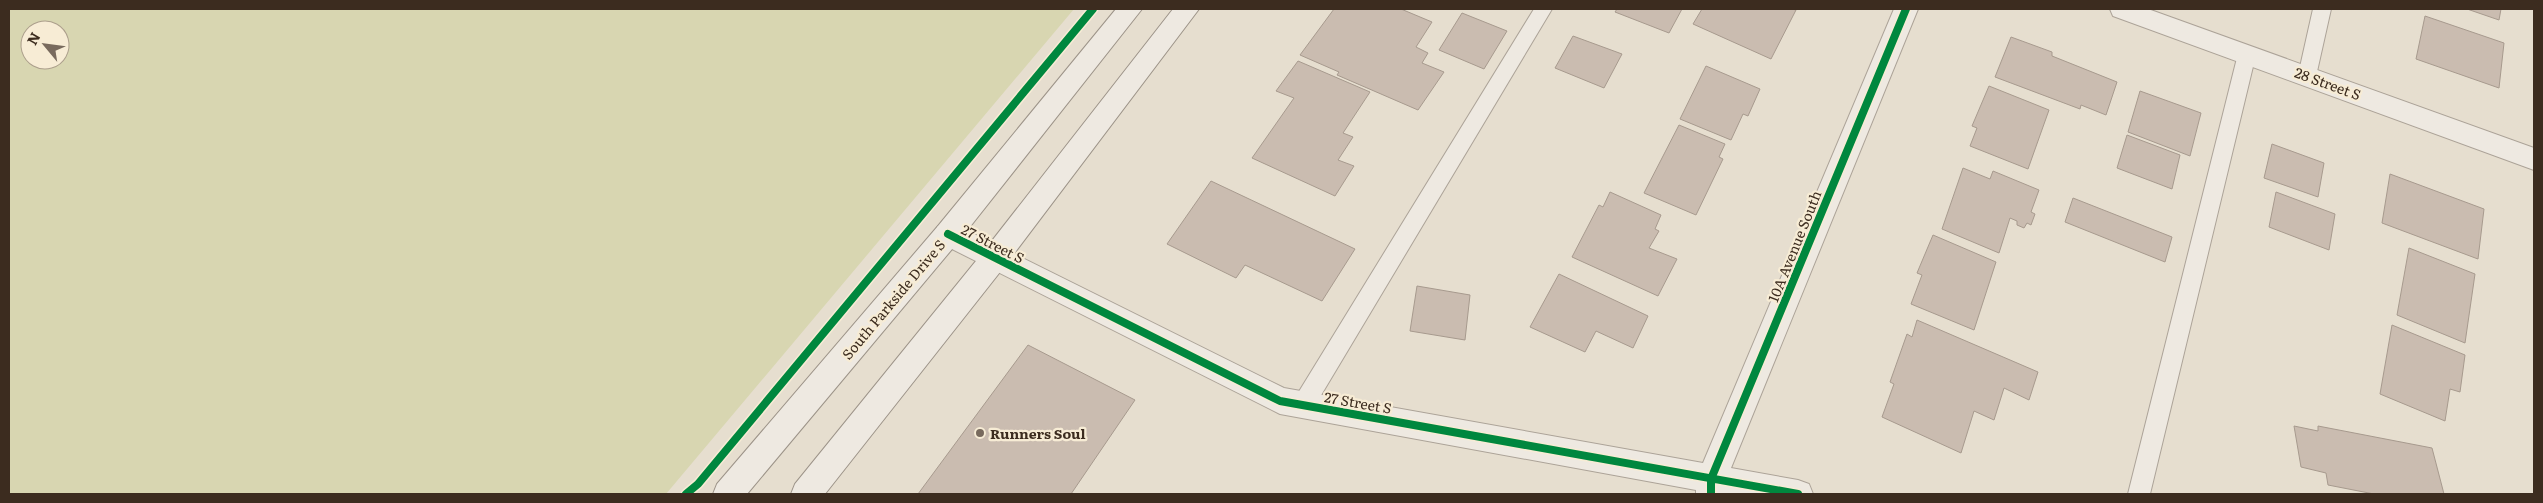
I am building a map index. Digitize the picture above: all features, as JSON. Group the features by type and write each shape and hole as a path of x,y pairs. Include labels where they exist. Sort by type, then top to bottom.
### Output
{"street":[{"name":"South Parkside Drive S","path":"728,494 948,234 1130,9"},
{"path":"806,494 994,259 1187,9"},
{"name":"10A Avenue South","path":"1711,487 1906,9"},
{"name":"28 Street S","path":"2122,9 2534,159"},
{"name":"27 Street S","path":"948,234 994,259 1280,400 1711,487 1798,494"}],"lane":[{"path":"1303,405 1542,9"},
{"path":"2307,76 2322,9"},
{"path":"2139,494 2247,54"}],"shaded area":[{"path":"9,9 1074,9 666,494 9,494"}],"building":[{"path":"1334,9 1401,9 1432,22 1416,47 1428,53 1422,63 1444,72 1418,110 1337,75 1339,72 1300,55"},
{"path":"1617,9 1682,9 1669,33 1615,12"},
{"path":"1702,9 1796,10 1771,59 1693,24"},
{"path":"2467,9 2501,9 2499,20"},
{"path":"1462,13 1507,31 1484,69 1439,50"},
{"path":"2425,16 2504,43 2499,88 2416,59"},
{"path":"1573,36 1622,54 1604,88 1555,68"},
{"path":"2011,37 2052,52 2052,56 2117,82 2106,115 2081,105 2080,109 1995,77"},
{"path":"1298,61 1370,92 1343,133 1353,137 1338,160 1354,166 1335,196 1252,158 1294,98 1276,91"},
{"path":"1706,66 1760,89 1748,116 1743,114 1731,140 1680,119"},
{"path":"1989,86 2049,110 2028,169 1970,146 1977,128 1972,126"},
{"path":"2140,91 2201,113 2190,156 2128,132"},
{"path":"1679,125 1725,144 1719,157 1723,159 1696,215 1644,193"},
{"path":"2127,135 2180,155 2172,189 2117,168"},
{"path":"2272,144 2324,163 2318,197 2264,178"},
{"path":"1963,168 1990,179 1993,171 2039,190 2031,212 2035,214 2031,225 2027,223 2024,228 2017,225 2017,221 2010,218 1999,253 1942,229"},
{"path":"2390,174 2484,209 2478,259 2382,223"},
{"path":"1211,181 1355,249 1322,301 1245,265 1236,278 1167,244"},
{"path":"1610,192 1661,215 1655,229 1659,231 1649,248 1677,259 1658,296 1572,257 1599,205 1603,207"},
{"path":"2276,192 2335,214 2329,250 2269,227"},
{"path":"2073,198 2172,237 2165,262 2065,222"},
{"path":"1933,235 1996,262 1974,330 1911,304 1922,275 1917,273"},
{"path":"2409,248 2475,274 2465,343 2397,315"},
{"path":"1559,274 1648,316 1633,348 1596,331 1585,352 1530,327"},
{"path":"1417,286 1470,295 1465,340 1410,331"},
{"path":"1917,320 2038,372 2029,400 2004,388 1994,420 1974,411 1961,453 1882,417 1894,384 1890,382 1907,334 1912,337"},
{"path":"2392,325 2465,355 2460,392 2450,389 2445,421 2380,394"},
{"path":"1028,345 1135,400 1071,494 918,494"},
{"path":"2294,426 2318,431 2318,426 2432,448 2444,494 2374,494 2328,485 2326,473 2301,467"}],"cycle path":[{"path":"686,494 698,484 1093,9"},
{"path":"1711,494 1711,479 1906,9"},
{"path":"948,234 1280,401 1798,494"}],"place":[{"name":"Runners Soul","path":"980,433"}]}
